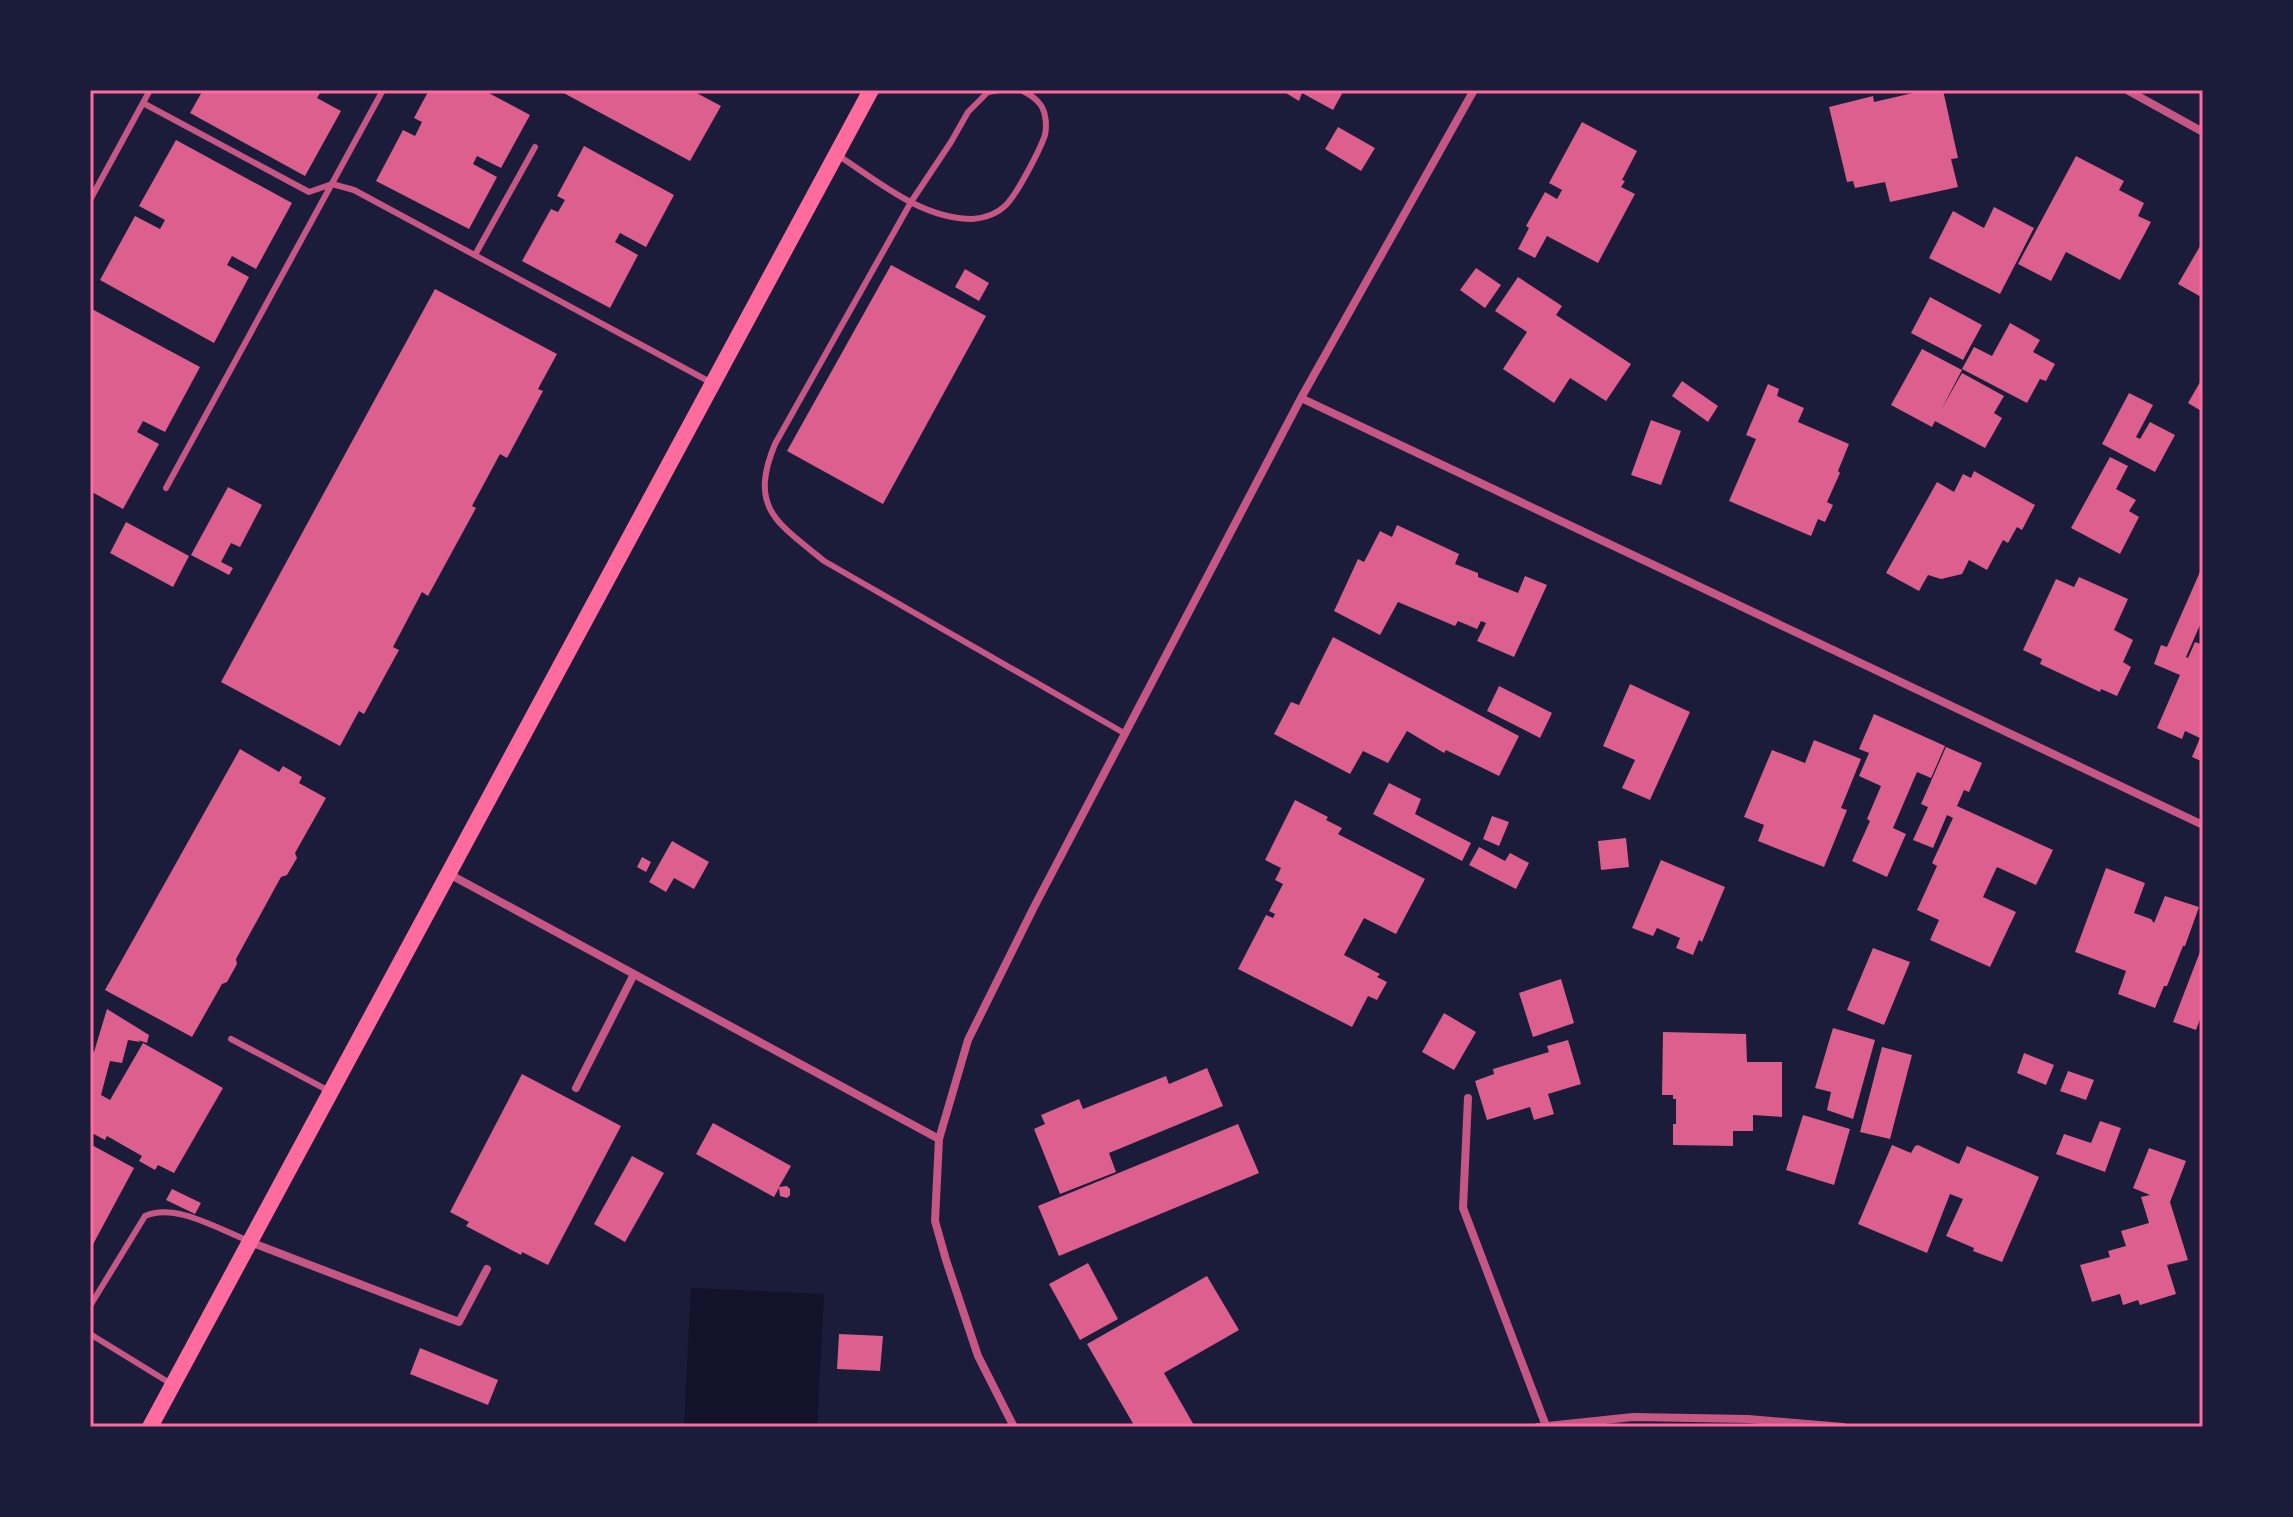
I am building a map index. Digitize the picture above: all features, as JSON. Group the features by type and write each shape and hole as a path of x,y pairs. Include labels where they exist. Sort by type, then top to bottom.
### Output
{"main road":[{"path":"150,1427 871,90"}],"street":[{"path":"1014,1427 978,1356 935,1221 939,1139 968,1040 1124,733 1301,398 1474,90"},
{"path":"2127,90 2203,132"},
{"path":"1301,398 2203,825"},
{"path":"449,874 939,1139"},
{"path":"576,1088 634,974"},
{"path":"1468,1098 1463,1208 1546,1426"},
{"path":"250,1242 459,1322 487,1269"},
{"path":"1538,1427 1647,1417 1748,1419 1843,1427"}],"lane":[{"path":"90,200 150,90"},
{"path":"166,488 383,90"},
{"path":"999,90 988,92 968,112 911,202 775,444 765,467 763,488 768,507 786,529 824,561 1124,733"},
{"path":"836,154 911,202 948,216 973,219 992,216 1007,204 1021,183 1046,132 1045,115 1039,102 1021,90"},
{"path":"143,103 309,192 332,184 354,190 712,383"},
{"path":"475,255 535,147"},
{"path":"231,1039 332,1093"},
{"path":"90,1306 145,1216 154,1212 178,1213 250,1242"},
{"path":"90,1334 173,1385"}],"shaded area":[{"path":"691,1288 824,1294 817,1427 684,1425"}],"building":[{"path":"203,90 322,90 317,98 341,111 305,176 190,113"},
{"path":"429,90 483,90 530,115 501,168 477,156 473,164 497,177 469,229 376,181 403,130 415,136 422,122 414,118"},
{"path":"558,90 691,90 721,106 690,161"},
{"path":"1281,90 1344,90 1333,110 1302,93 1299,101"},
{"path":"1926,90 1943,90 1958,158 1951,159 1958,187 1890,202 1885,182 1855,188 1853,181 1847,182 1829,107 1873,96 1874,102"},
{"path":"1582,122 1637,151 1621,187 1635,194 1598,263 1547,236 1535,258 1518,249 1529,228 1526,226 1545,192 1557,199 1562,190 1549,183"},
{"path":"1338,127 1375,148 1361,171 1325,149"},
{"path":"176,140 292,203 256,269 232,256 227,265 249,277 214,343 100,280 135,216 160,229 165,220 139,206"},
{"path":"584,146 674,195 646,247 620,233 615,242 638,255 610,308 522,261 551,209 558,212 565,200 557,196"},
{"path":"2076,156 2124,181 2119,190 2144,203 2138,216 2151,222 2120,280 2066,252 2051,281 2018,264"},
{"path":"1994,207 2034,228 2000,294 1929,258 1953,211 1984,228"},
{"path":"2203,241 2203,298 2178,284"},
{"path":"891,265 986,316 883,504 787,451"},
{"path":"1476,268 1501,285 1485,308 1460,290"},
{"path":"965,269 989,283 979,301 955,287"},
{"path":"1518,277 1562,306 1556,315 1631,364 1606,401 1570,378 1554,403 1503,369 1527,332 1495,311"},
{"path":"435,289 557,354 538,389 543,391 507,458 500,454 472,506 476,508 428,596 422,592 393,647 399,650 364,714 359,711 340,746 221,682"},
{"path":"1930,297 1982,325 1963,360 1911,333"},
{"path":"90,308 200,367 165,432 143,421 137,432 159,444 123,509 90,491"},
{"path":"2010,323 2040,340 2033,352 2055,364 2046,381 2040,379 2027,403 1962,369 1974,347 1992,356"},
{"path":"1922,349 1962,370 1941,410 1962,373 2004,396 1994,413 2002,418 1985,448 1935,421 1932,427 1891,405"},
{"path":"2203,377 2203,412 2188,403"},
{"path":"1682,381 1718,406 1708,422 1672,396"},
{"path":"1768,384 1779,389 1777,396 1804,408 1798,422 1849,444 1827,502 1833,505 1825,522 1818,519 1811,536 1729,501 1756,439 1746,435"},
{"path":"2129,393 2153,405 2136,437 2140,439 2150,422 2175,435 2155,472 2102,444"},
{"path":"1651,420 1681,431 1661,485 1631,475"},
{"path":"2110,457 2128,466 2116,489 2136,500 2129,511 2139,517 2120,554 2071,528"},
{"path":"1974,471 2035,505 2022,530 2017,527 2008,543 2003,540 1987,570 1969,560 1962,574 1941,579 1928,575 1919,591 1886,573 1937,482 1954,492 1963,474 1971,478"},
{"path":"228,487 262,505 240,547 231,543 221,562 233,568 229,575 191,555"},
{"path":"126,522 189,556 173,587 110,553"},
{"path":"1397,525 1459,554 1455,564 1478,573 1478,577 1518,593 1525,576 1547,585 1514,657 1477,641 1486,623 1481,621 1477,629 1458,621 1455,626 1398,602 1380,635 1334,611 1358,559 1364,562 1380,531 1392,537"},
{"path":"2203,565 2203,618 2186,657 2195,642 2203,645 2203,762 2192,757 2200,738 2185,731 2182,739 2157,728 2180,675 2154,664 2161,645 2167,647"},
{"path":"2079,577 2128,599 2114,630 2133,640 2123,662 2131,667 2117,696 2101,689 2100,692 2040,664 2042,659 2023,650 2056,579 2074,587"},
{"path":"1333,637 1519,736 1499,776 1446,750 1444,753 1407,731 1388,763 1363,751 1350,774 1274,734 1291,702 1299,705"},
{"path":"1630,684 1690,712 1650,800 1622,788 1635,760 1603,746"},
{"path":"1499,686 1552,713 1540,738 1487,711"},
{"path":"1874,714 1945,746 1931,778 1917,772 1893,828 1906,834 1887,877 1852,861 1881,786 1859,776 1869,753 1859,749"},
{"path":"1814,740 1861,759 1841,808 1847,810 1824,867 1758,841 1764,825 1744,817 1772,750 1805,763"},
{"path":"1946,747 1982,763 1969,792 1964,790 1957,806 2053,850 2036,885 1997,867 1983,897 2016,912 1990,967 1930,940 1939,920 1917,910 1937,866 1932,863 1953,818 1947,815 1933,848 1913,840 1928,807 1921,804"},
{"path":"240,749 279,772 283,766 302,777 299,783 326,798 295,853 297,858 287,875 281,877 236,959 237,964 227,982 222,984 192,1037 105,990"},
{"path":"1389,783 1421,799 1415,814 1471,843 1462,861 1373,814"},
{"path":"1295,800 1342,828 1338,834 1425,879 1396,934 1364,918 1344,955 1380,974 1377,977 1387,982 1377,1000 1368,996 1352,1027 1238,969 1266,915 1273,918 1275,914 1269,911 1283,884 1275,880 1281,868 1265,860"},
{"path":"1492,816 1509,822 1499,846 1483,839"},
{"path":"1626,838 1629,867 1601,870 1598,841"},
{"path":"672,841 709,862 694,889 674,878 666,892 649,882"},
{"path":"1479,847 1505,861 1510,853 1529,863 1516,889 1469,865"},
{"path":"642,857 651,862 646,872 637,867"},
{"path":"1661,860 1725,887 1702,942 1699,940 1693,955 1676,948 1680,938 1657,928 1653,936 1632,928"},
{"path":"2106,868 2145,883 2134,913 2154,923 2165,896 2199,907 2185,946 2155,1008 2118,994 2126,971 2075,952"},
{"path":"2203,944 2203,1011 2196,1030 2173,1022"},
{"path":"1873,948 1910,962 1884,1025 1847,1010"},
{"path":"1561,979 1574,1023 1533,1037 1519,993"},
{"path":"107,1009 149,1035 147,1043 128,1040 122,1063 110,1061 101,1095 110,1100 143,1043 223,1088 174,1173 158,1165 155,1170 139,1161 142,1156 107,1136 105,1140 90,1132 90,1059"},
{"path":"1444,1013 1476,1032 1454,1070 1422,1052"},
{"path":"1833,1028 1875,1040 1853,1119 1827,1110 1831,1092 1815,1088"},
{"path":"1663,1032 1746,1034 1747,1062 1782,1062 1782,1117 1753,1115 1753,1131 1733,1131 1733,1146 1673,1145 1676,1099 1673,1095 1662,1095"},
{"path":"1568,1040 1581,1084 1548,1094 1554,1114 1534,1120 1530,1107 1487,1120 1475,1081 1494,1074 1493,1069 1549,1052 1547,1046"},
{"path":"1882,1047 1912,1055 1890,1139 1860,1132"},
{"path":"2024,1053 2054,1065 2046,1085 2017,1073"},
{"path":"1207,1068 1223,1106 1109,1153 1116,1172 1060,1194 1034,1129 1045,1124 1041,1115 1079,1099 1083,1109 1166,1076 1169,1084"},
{"path":"2068,1071 2094,1080 2086,1100 2060,1091"},
{"path":"522,1074 621,1126 548,1265 522,1252 521,1255 466,1226 469,1222 450,1212"},
{"path":"1803,1115 1850,1129 1834,1185 1786,1170"},
{"path":"2100,1121 2121,1128 2105,1172 2056,1154 2064,1134 2091,1143"},
{"path":"713,1123 791,1166 779,1187 787,1186 790,1195 787,1198 780,1196 779,1188 774,1197 696,1154"},
{"path":"1238,1124 1259,1173 1059,1256 1038,1206"},
{"path":"90,1144 134,1168 90,1250"},
{"path":"1892,1145 1911,1153 1918,1145 1959,1164 1967,1146 2039,1177 2002,1262 1946,1236 1963,1199 1950,1194 1927,1253 1858,1224"},
{"path":"2149,1148 2186,1161 2170,1202 2188,1260 2167,1265 2176,1294 2140,1305 2138,1300 2123,1305 2120,1294 2092,1302 2080,1265 2110,1257 2108,1251 2126,1246 2121,1231 2149,1223 2141,1197 2150,1195 2133,1188"},
{"path":"632,1156 664,1173 625,1242 594,1224"},
{"path":"172,1189 201,1203 195,1214 166,1200"},
{"path":"1088,1263 1118,1319 1080,1340 1049,1284"},
{"path":"1207,1276 1239,1330 1164,1373 1195,1427 1135,1427 1087,1344"},
{"path":"839,1334 883,1336 880,1371 837,1369"},
{"path":"420,1348 498,1380 488,1405 410,1374"}]}
